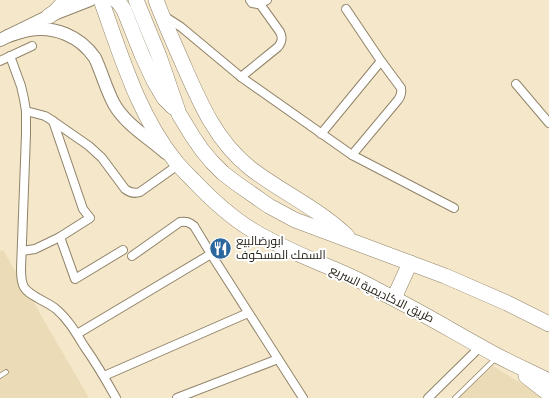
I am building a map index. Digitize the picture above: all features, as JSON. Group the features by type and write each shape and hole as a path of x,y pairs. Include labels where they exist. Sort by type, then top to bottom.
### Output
{"highway":[{"path":"49,16 66,0"},
{"name":"طريق الاكاديمية السريع","path":"100,0 135,92 162,143 177,164 220,207 235,219 271,240 394,298 501,357 549,381"},
{"path":"116,0 124,10 154,82 164,98 179,114 202,150 223,173 282,214 309,226 445,276 549,324"},
{"path":"136,0 159,56 179,114"},
{"path":"156,0 161,15 196,94 208,118 227,146 250,168 325,218 352,241"},
{"path":"394,298 410,263"},
{"path":"501,357 549,394"}],"main road":[{"path":"3,36 90,0"},
{"path":"3,36 30,30 45,30 65,34 79,41 95,58 114,103 121,114 140,133 160,148 177,164"}],"street":[{"path":"241,77 278,47 282,40 282,36 263,2 255,4 250,0"},
{"path":"346,9 401,88 402,92 352,155"},
{"path":"161,15 181,27 241,77 352,155 454,208"},
{"path":"0,61 32,46"},
{"path":"10,56 21,86 26,111 21,269 23,286 29,292 56,309 64,316 104,376 116,398"},
{"path":"321,134 381,61"},
{"path":"516,84 549,123"},
{"path":"26,111 45,116 53,120 96,152 125,189 131,192 140,192 177,164"},
{"path":"22,251 35,249 60,237 90,218 83,209 53,120"},
{"path":"132,256 180,222 184,221 194,226 303,398"},
{"path":"60,237 75,279 123,250"},
{"path":"77,334 211,254"},
{"path":"104,376 248,313"},
{"path":"428,398 481,346"},
{"path":"177,398 278,359"}],"lane":[{"path":"455,398 501,357"},
{"path":"0,376 6,372"}],"shaded area":[{"path":"3,250 89,398 0,398 0,251"},
{"path":"493,366 545,398 458,398"}],"place":[{"name":"ابورضالبيع السمك المسكوف","path":"220,248"}]}
